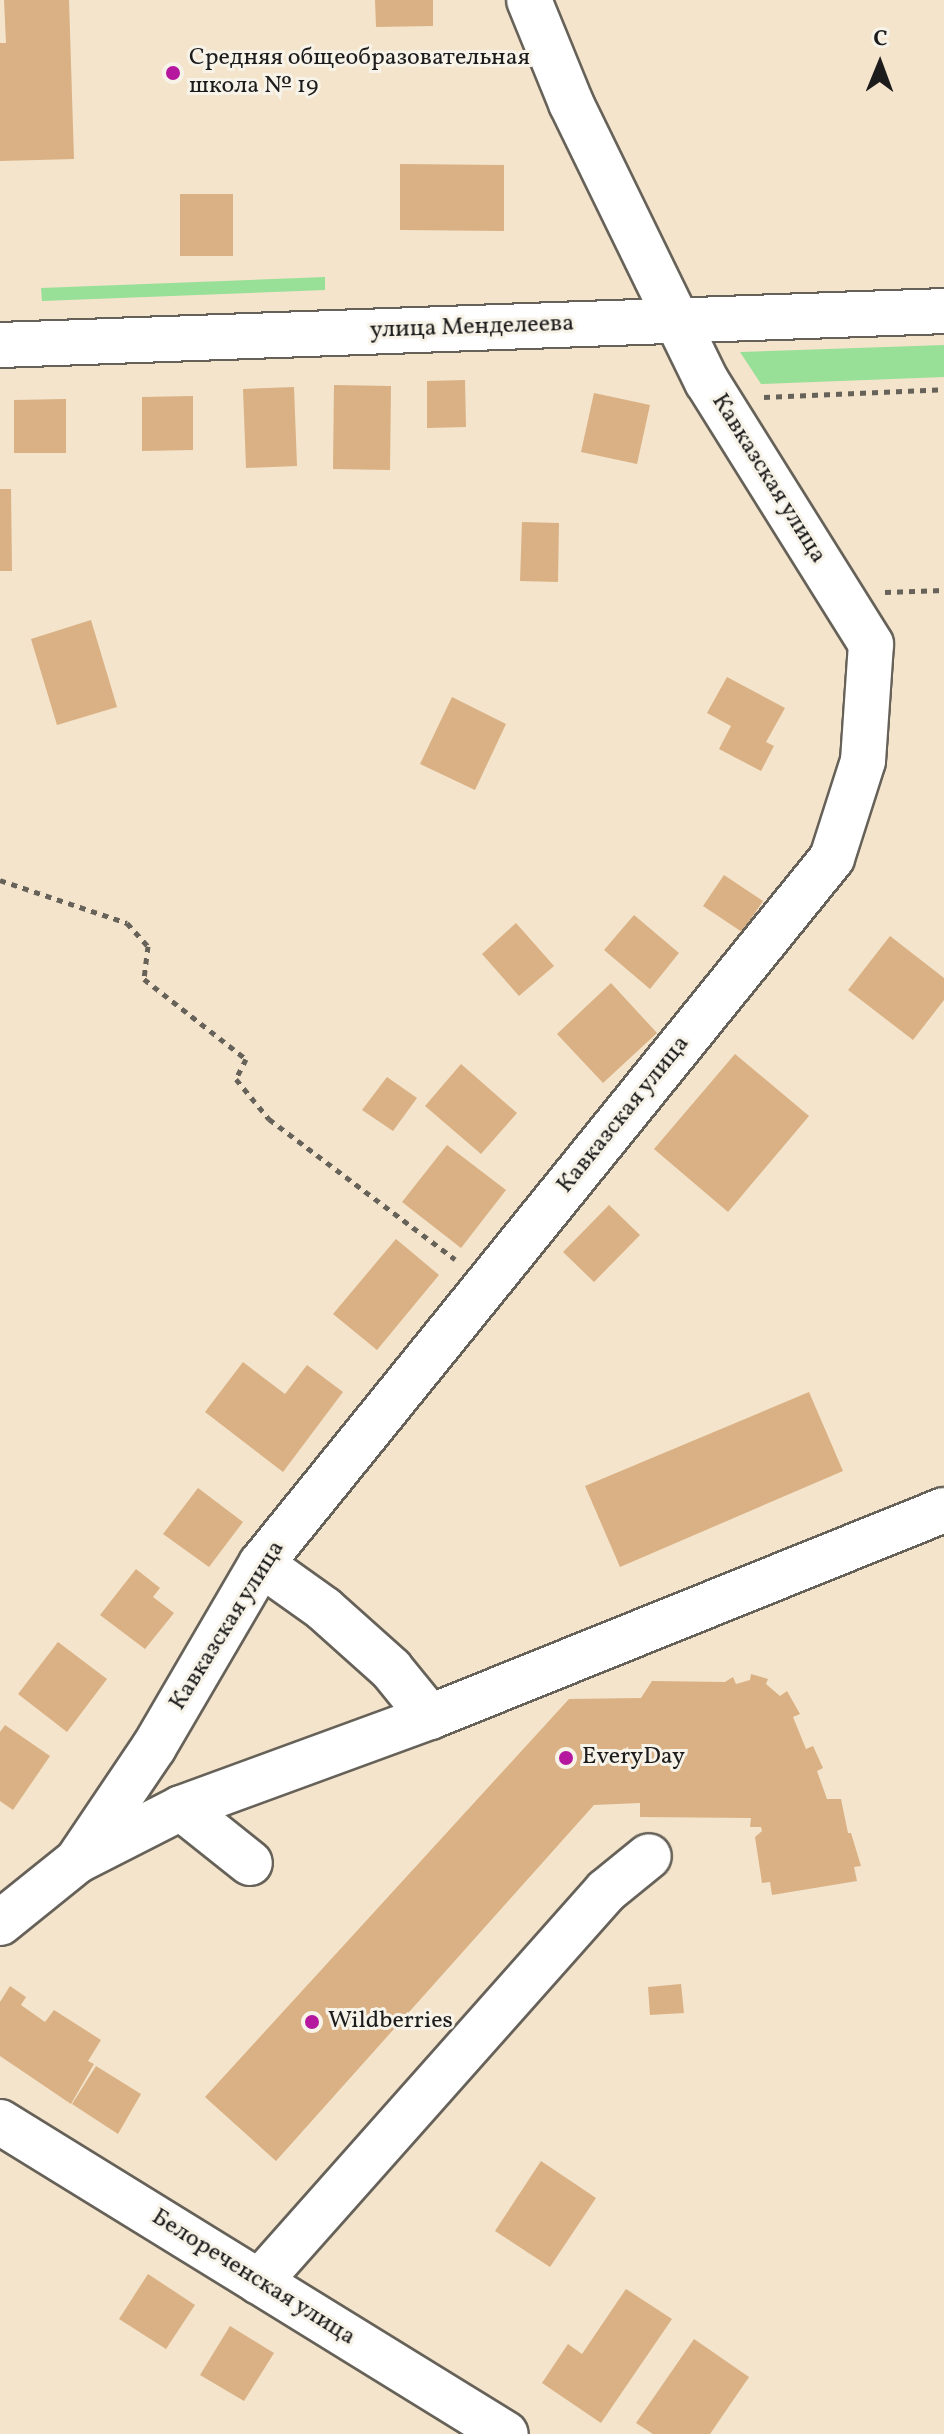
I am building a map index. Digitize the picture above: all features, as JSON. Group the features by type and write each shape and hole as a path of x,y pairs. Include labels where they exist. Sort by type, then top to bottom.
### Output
{"street":[{"name":"Кавказская улица","path":"77,1861 154,1747 261,1564 832,858 863,761 871,644 707,382 571,103 529,0"},
{"name":"улица Менделеева","path":"0,345 944,311"},
{"name":"Кавказская улица","path":"0,1923 77,1861 181,1808 430,1717 944,1510"},
{"path":"261,1564 324,1609 391,1669 430,1717"},
{"path":"181,1808 250,1863"},
{"path":"259,2282 606,1891 649,1856"},
{"name":"Белореченская улица","path":"0,2122 506,2434"}],"path":[{"path":"707,382 760,398 944,389"},
{"path":"0,880 127,923 148,946 144,979 246,1059 236,1079 269,1119 488,1284"}],"green space":[{"path":"325,277 325,290 42,301 41,288"},
{"path":"944,345 944,377 761,384 740,352"}],"building":[{"path":"4,0 69,0 74,159 0,161 0,43 6,43"},
{"path":"375,0 433,0 433,26 376,27"},
{"path":"400,164 504,165 504,231 400,230"},
{"path":"180,194 233,194 233,256 180,256"},
{"path":"465,380 466,427 427,428 427,381"},
{"path":"334,385 391,386 390,470 333,469"},
{"path":"294,387 297,466 246,468 243,389"},
{"path":"594,393 650,405 637,464 581,452"},
{"path":"193,396 193,450 142,451 142,397"},
{"path":"66,399 66,453 14,453 14,400"},
{"path":"0,489 11,489 12,571 0,571"},
{"path":"522,522 559,523 558,582 520,581"},
{"path":"91,620 117,707 57,725 31,639"},
{"path":"727,677 785,708 766,742 774,746 761,771 719,749 731,726 707,713"},
{"path":"452,697 506,724 475,790 420,764"},
{"path":"724,875 763,901 742,932 703,906"},
{"path":"634,915 679,953 650,989 604,950"},
{"path":"516,923 554,966 519,996 482,954"},
{"path":"890,936 944,978 944,1000 913,1040 848,990"},
{"path":"611,983 657,1033 603,1083 557,1034"},
{"path":"735,1054 809,1116 728,1212 654,1149"},
{"path":"461,1064 517,1113 481,1154 425,1106"},
{"path":"387,1077 417,1098 393,1131 362,1110"},
{"path":"447,1145 506,1190 461,1248 402,1202"},
{"path":"609,1205 640,1235 594,1282 563,1252"},
{"path":"396,1239 439,1275 377,1350 333,1314"},
{"path":"243,1362 285,1394 307,1365 343,1392 283,1472 205,1412"},
{"path":"809,1392 843,1471 620,1567 585,1486"},
{"path":"198,1488 243,1522 209,1567 163,1534"},
{"path":"136,1569 160,1588 153,1597 174,1613 145,1649 100,1615"},
{"path":"58,1642 107,1679 67,1732 18,1694"},
{"path":"751,1674 768,1679 766,1684 780,1696 787,1691 800,1714 793,1717 806,1749 813,1746 823,1768 817,1771 827,1799 841,1799 848,1833 851,1833 861,1866 854,1867 857,1881 772,1895 770,1882 762,1883 755,1837 762,1831 761,1827 750,1827 751,1818 640,1817 640,1803 594,1805 276,2161 205,2097 569,1699 641,1698 652,1681 725,1682 733,1677 736,1684 750,1680"},
{"path":"5,1725 50,1756 13,1810 0,1801 0,1732"},
{"path":"681,1984 684,2013 650,2015 648,1987"},
{"path":"10,1986 26,1997 21,2005 45,2022 54,2010 101,2040 88,2061 94,2064 71,2104 0,2056 0,2002"},
{"path":"96,2066 141,2094 118,2134 72,2104"},
{"path":"541,2161 596,2198 550,2267 495,2231"},
{"path":"148,2274 195,2305 166,2349 119,2319"},
{"path":"626,2289 672,2319 601,2423 542,2383 568,2344 582,2354"},
{"path":"230,2326 274,2353 244,2401 200,2375"},
{"path":"694,2339 749,2377 710,2434 653,2434 636,2423"}],"place":[{"name":"Средняя общеобразовательная школа № 19","path":"173,73"},
{"name":"EveryDay","path":"566,1758"},
{"name":"Wildberries","path":"312,2022"}]}
